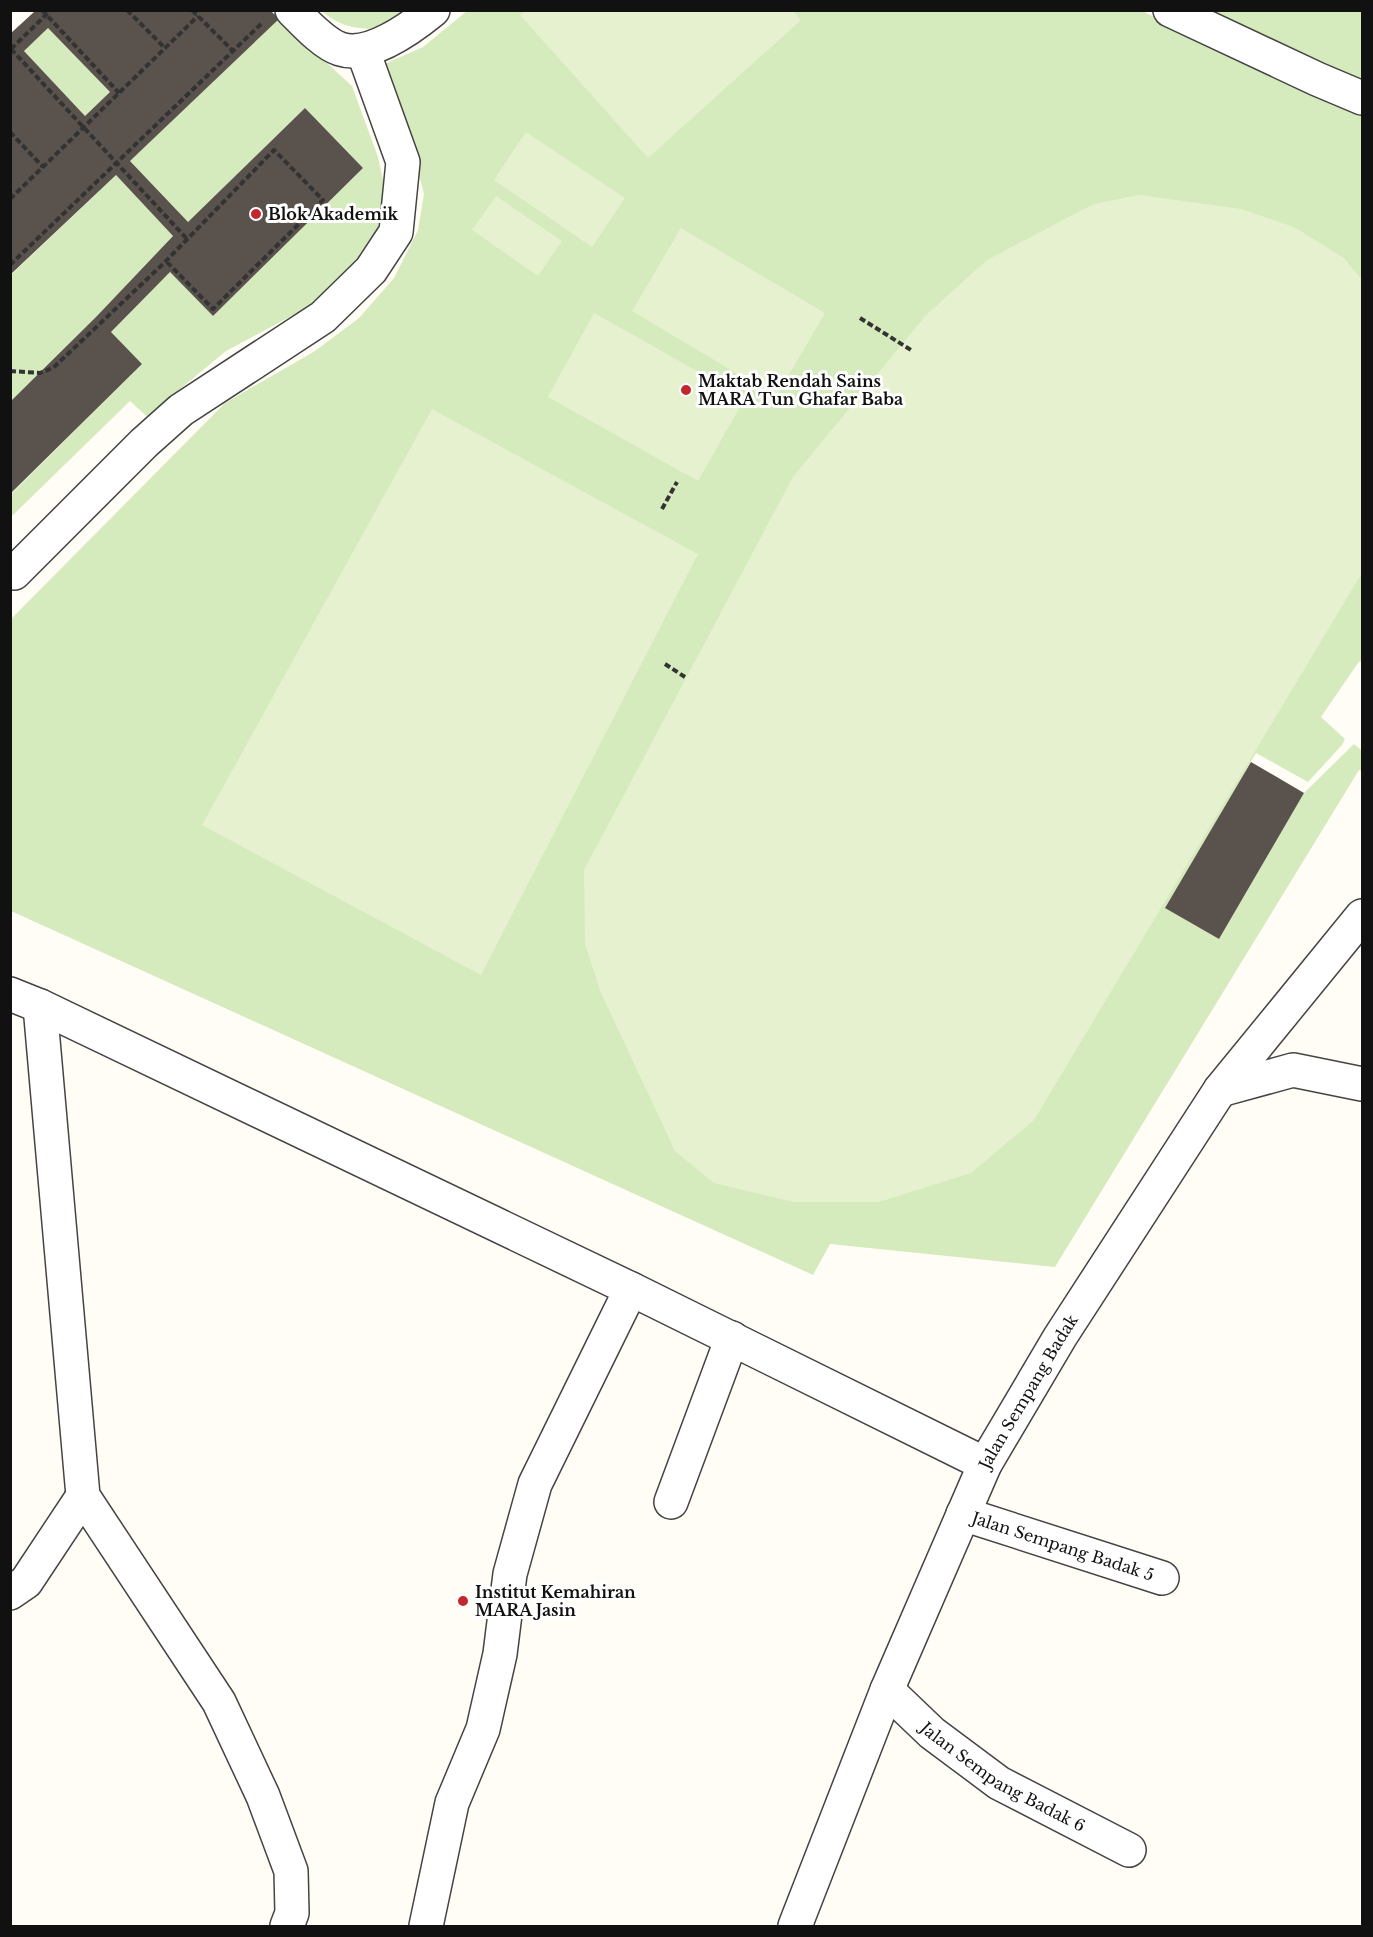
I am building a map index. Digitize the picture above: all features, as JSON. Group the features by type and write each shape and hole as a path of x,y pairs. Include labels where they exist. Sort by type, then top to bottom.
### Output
{"street":[{"path":"279,15 310,29 339,49 363,51 414,25 433,10"},
{"path":"1170,10 1362,98"},
{"path":"15,573 144,443 181,410 323,316 371,270 396,232 403,162 363,51"},
{"name":"Jalan Sempang Badak","path":"795,1926 887,1690 985,1464 1060,1337 1220,1090 1362,916"},
{"path":"25,1000 631,1289 985,1464"},
{"path":"25,1000 83,1496 219,1702 263,1796 291,1871 292,1913 287,1926"},
{"path":"1220,1090 1293,1070 1362,1084"},
{"path":"426,1926 452,1803 483,1729 500,1654 510,1574 535,1484 631,1289"},
{"path":"671,1502 732,1338"},
{"path":"10,1593 26,1582 83,1496"},
{"name":"Jalan Sempang Badak 5","path":"963,1514 1162,1578"},
{"name":"Jalan Sempang Badak 6","path":"887,1690 932,1733 999,1784 1129,1851"}],"path":[{"path":"42,10 118,93"},
{"path":"51,10 11,50 187,239"},
{"path":"127,10 165,48"},
{"path":"192,10 232,51"},
{"path":"10,265 232,51 279,15"},
{"path":"10,199 198,16"},
{"path":"10,132 43,167"},
{"path":"10,370 40,373 53,368 166,261 274,150 323,201 213,309 166,261"},
{"path":"860,318 911,350"},
{"path":"662,509 677,482"},
{"path":"665,664 685,677"}],"green space":[{"path":"792,10 801,20 648,158 520,15 525,11"},
{"path":"322,11 414,11 394,24 365,29 338,22"},
{"name":"Maktab Rendah Sains MARA Tun Ghafar Baba","path":"467,11 1142,11 1229,53 1362,112 1362,660 1321,717 1345,739 1308,782 1256,753 1166,908 1219,939 1304,793 1354,744 1362,751 1362,771 1359,770 1055,1267 830,1244 813,1275 11,911 11,619 225,403 315,351 359,318 394,278 418,230 424,194 415,159 378,67 423,47"},
{"path":"1181,11 1362,11 1362,88"},
{"path":"279,19 352,86 378,157 385,189 381,226 347,282 303,310 226,351 174,394 154,423 130,401 11,517 11,494 142,364 111,332 170,272 213,316 363,168 305,108 188,222 130,161"},
{"path":"48,28 110,92 85,116 24,51"},
{"path":"526,132 625,198 592,247 494,180"},
{"path":"116,175 173,236 11,403 11,275"},
{"path":"1139,195 1241,209 1294,227 1344,258 1362,280 1362,573 1034,1120 971,1173 879,1202 794,1202 714,1183 675,1151 601,993 585,944 584,870 793,477 926,315 987,260 1094,204"},
{"path":"496,196 562,241 538,276 472,230"},
{"path":"681,228 825,313 776,397 632,311"},
{"path":"594,313 745,398 698,481 548,397"},
{"path":"432,409 698,554 481,975 202,825"}],"building":[{"path":"32,10 270,10 279,19 130,161 188,222 305,108 363,168 213,316 170,272 111,332 142,364 10,494 10,402 96,317 173,236 116,175 10,275 10,34 34,12","holes":["48,28 110,92 85,116 24,51"]},
{"path":"1251,762 1304,793 1219,939 1165,908"}],"place":[{"name":"Blok Akademik","path":"256,214"},
{"name":"Maktab Rendah Sains MARA Tun Ghafar Baba","path":"686,390"},
{"name":"Institut Kemahiran MARA Jasin","path":"463,1601"}]}
